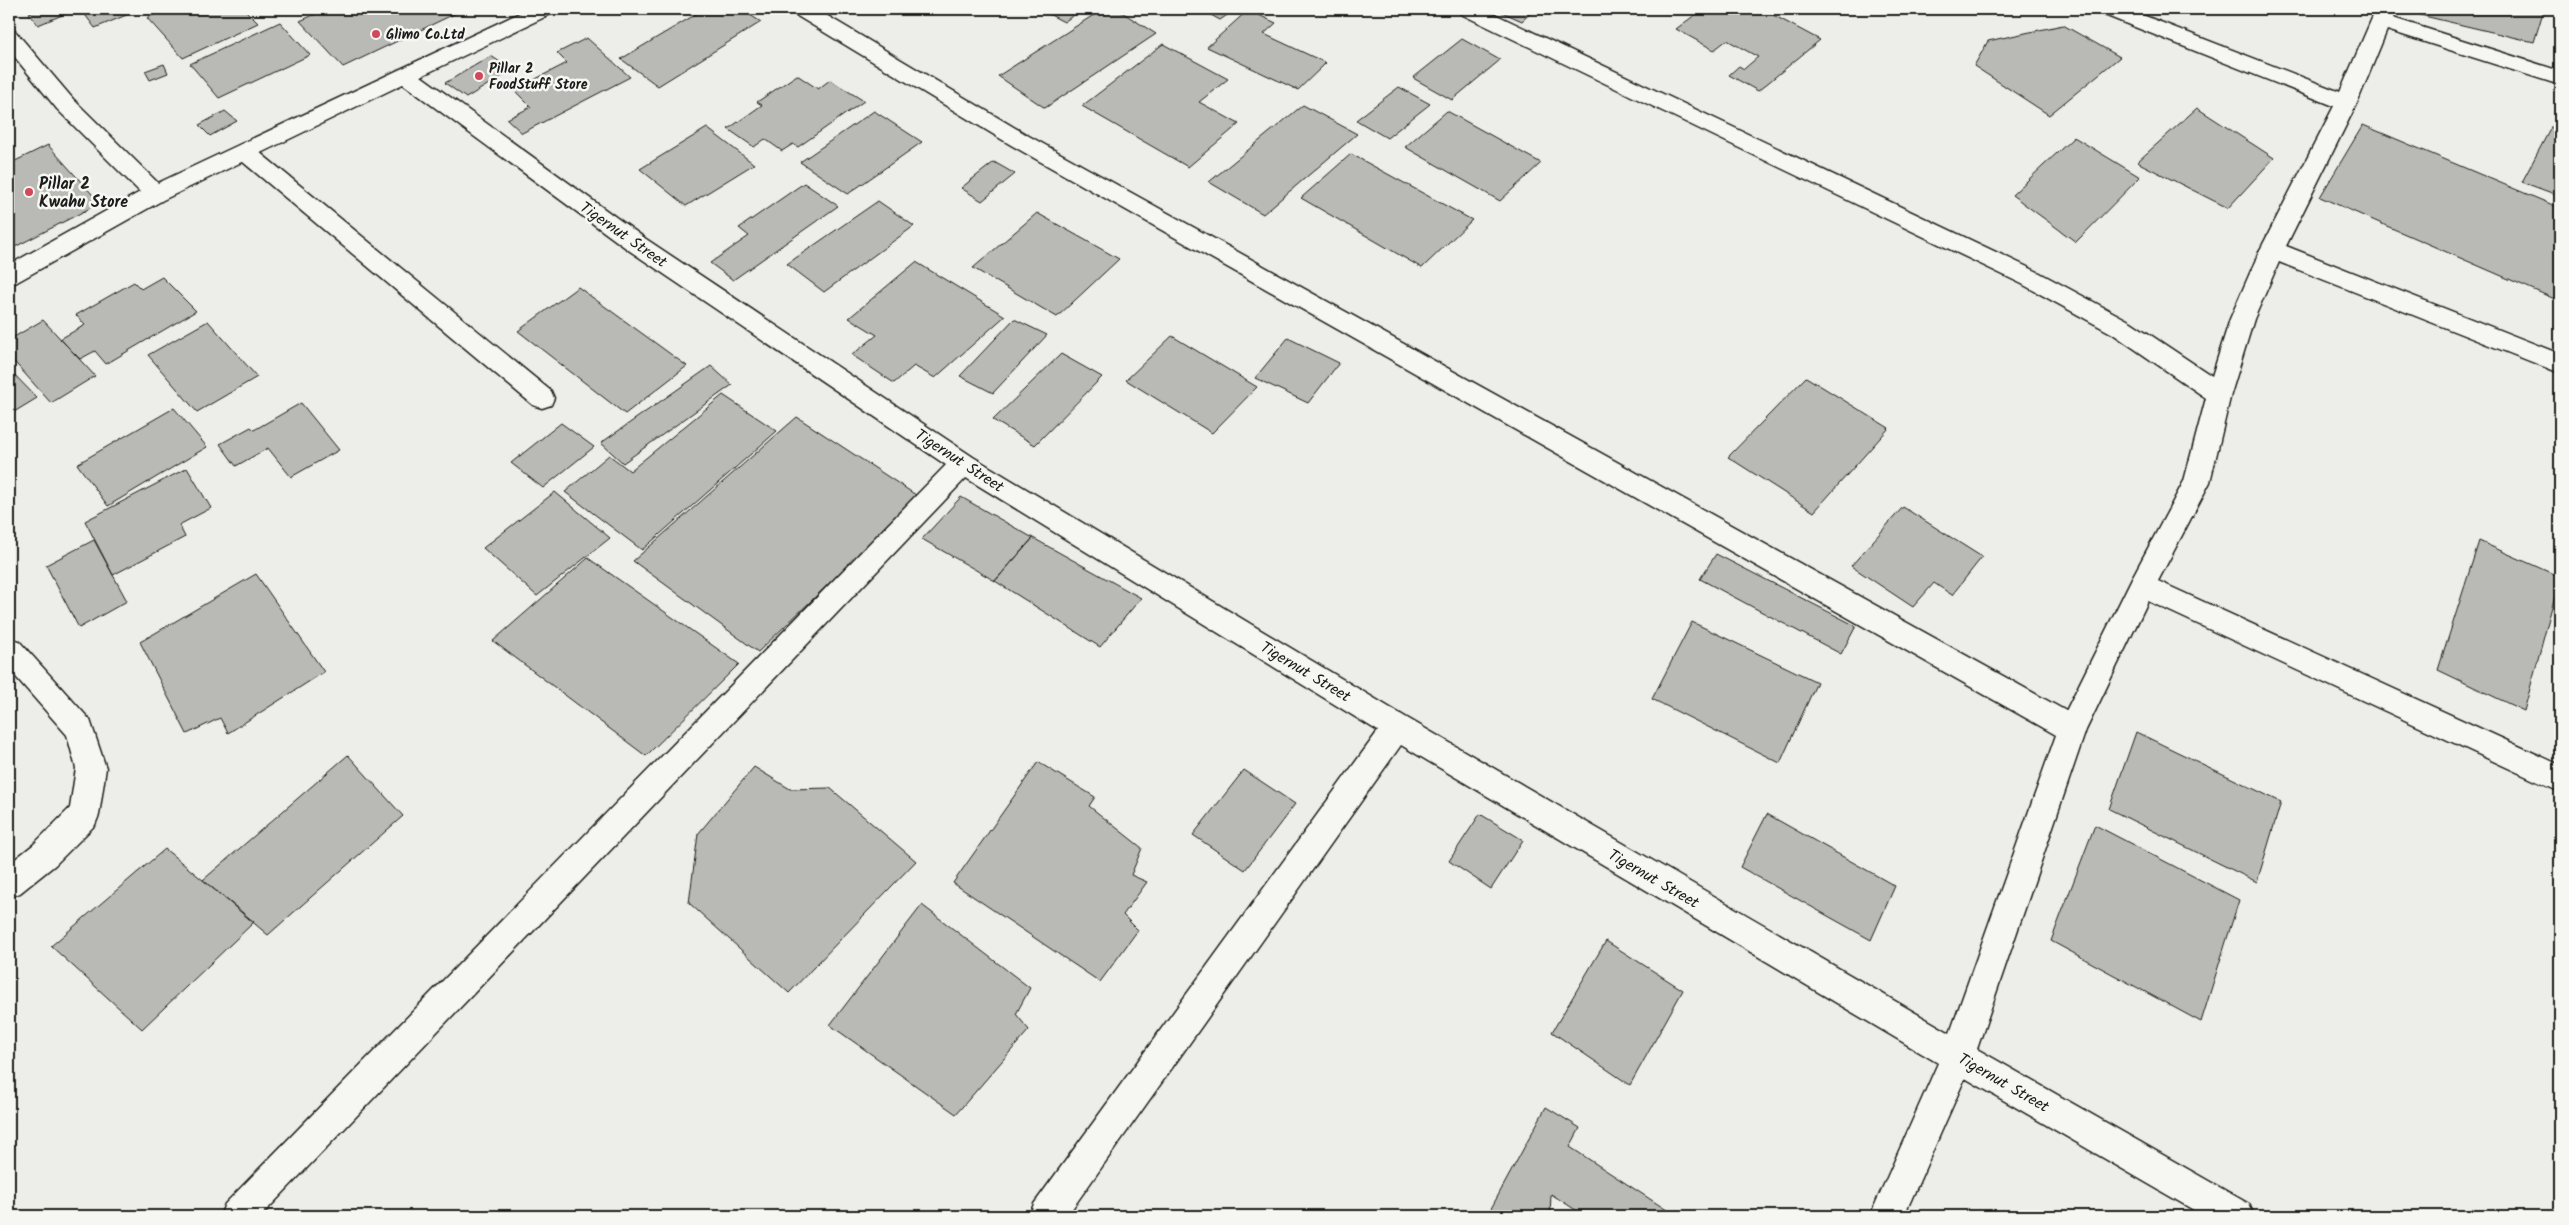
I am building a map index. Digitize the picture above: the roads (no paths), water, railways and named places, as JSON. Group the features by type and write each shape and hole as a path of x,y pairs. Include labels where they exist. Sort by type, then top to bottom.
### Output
{"street":[{"path":"9,276 155,194 544,9"},
{"path":"801,9 1019,140 2072,729"},
{"path":"1468,9 2030,278 2122,328 2219,394"},
{"path":"2109,9 2346,102"},
{"path":"1887,1216 1958,1056 2072,729 2142,586 2197,482 2219,394 2242,319 2272,250 2346,102 2384,15 2560,78"},
{"path":"9,37 65,104 155,194"},
{"name":"Tigernut Street","path":"406,76 638,245 964,464 1397,727 1958,1056 2237,1216"},
{"path":"245,152 542,398"},
{"path":"2272,250 2560,364"},
{"path":"237,1216 964,464"},
{"path":"2142,586 2560,779"},
{"path":"9,650 80,729 90,768 84,815 44,855 9,883"},
{"path":"1046,1216 1397,727"}],"place":[{"name":"Glimo Co.Ltd","path":"376,34"},
{"name":"Pillar 2 FoodStuff Store","path":"479,76"},
{"name":"Pillar 2 Kwahu Store","path":"29,192"}]}
